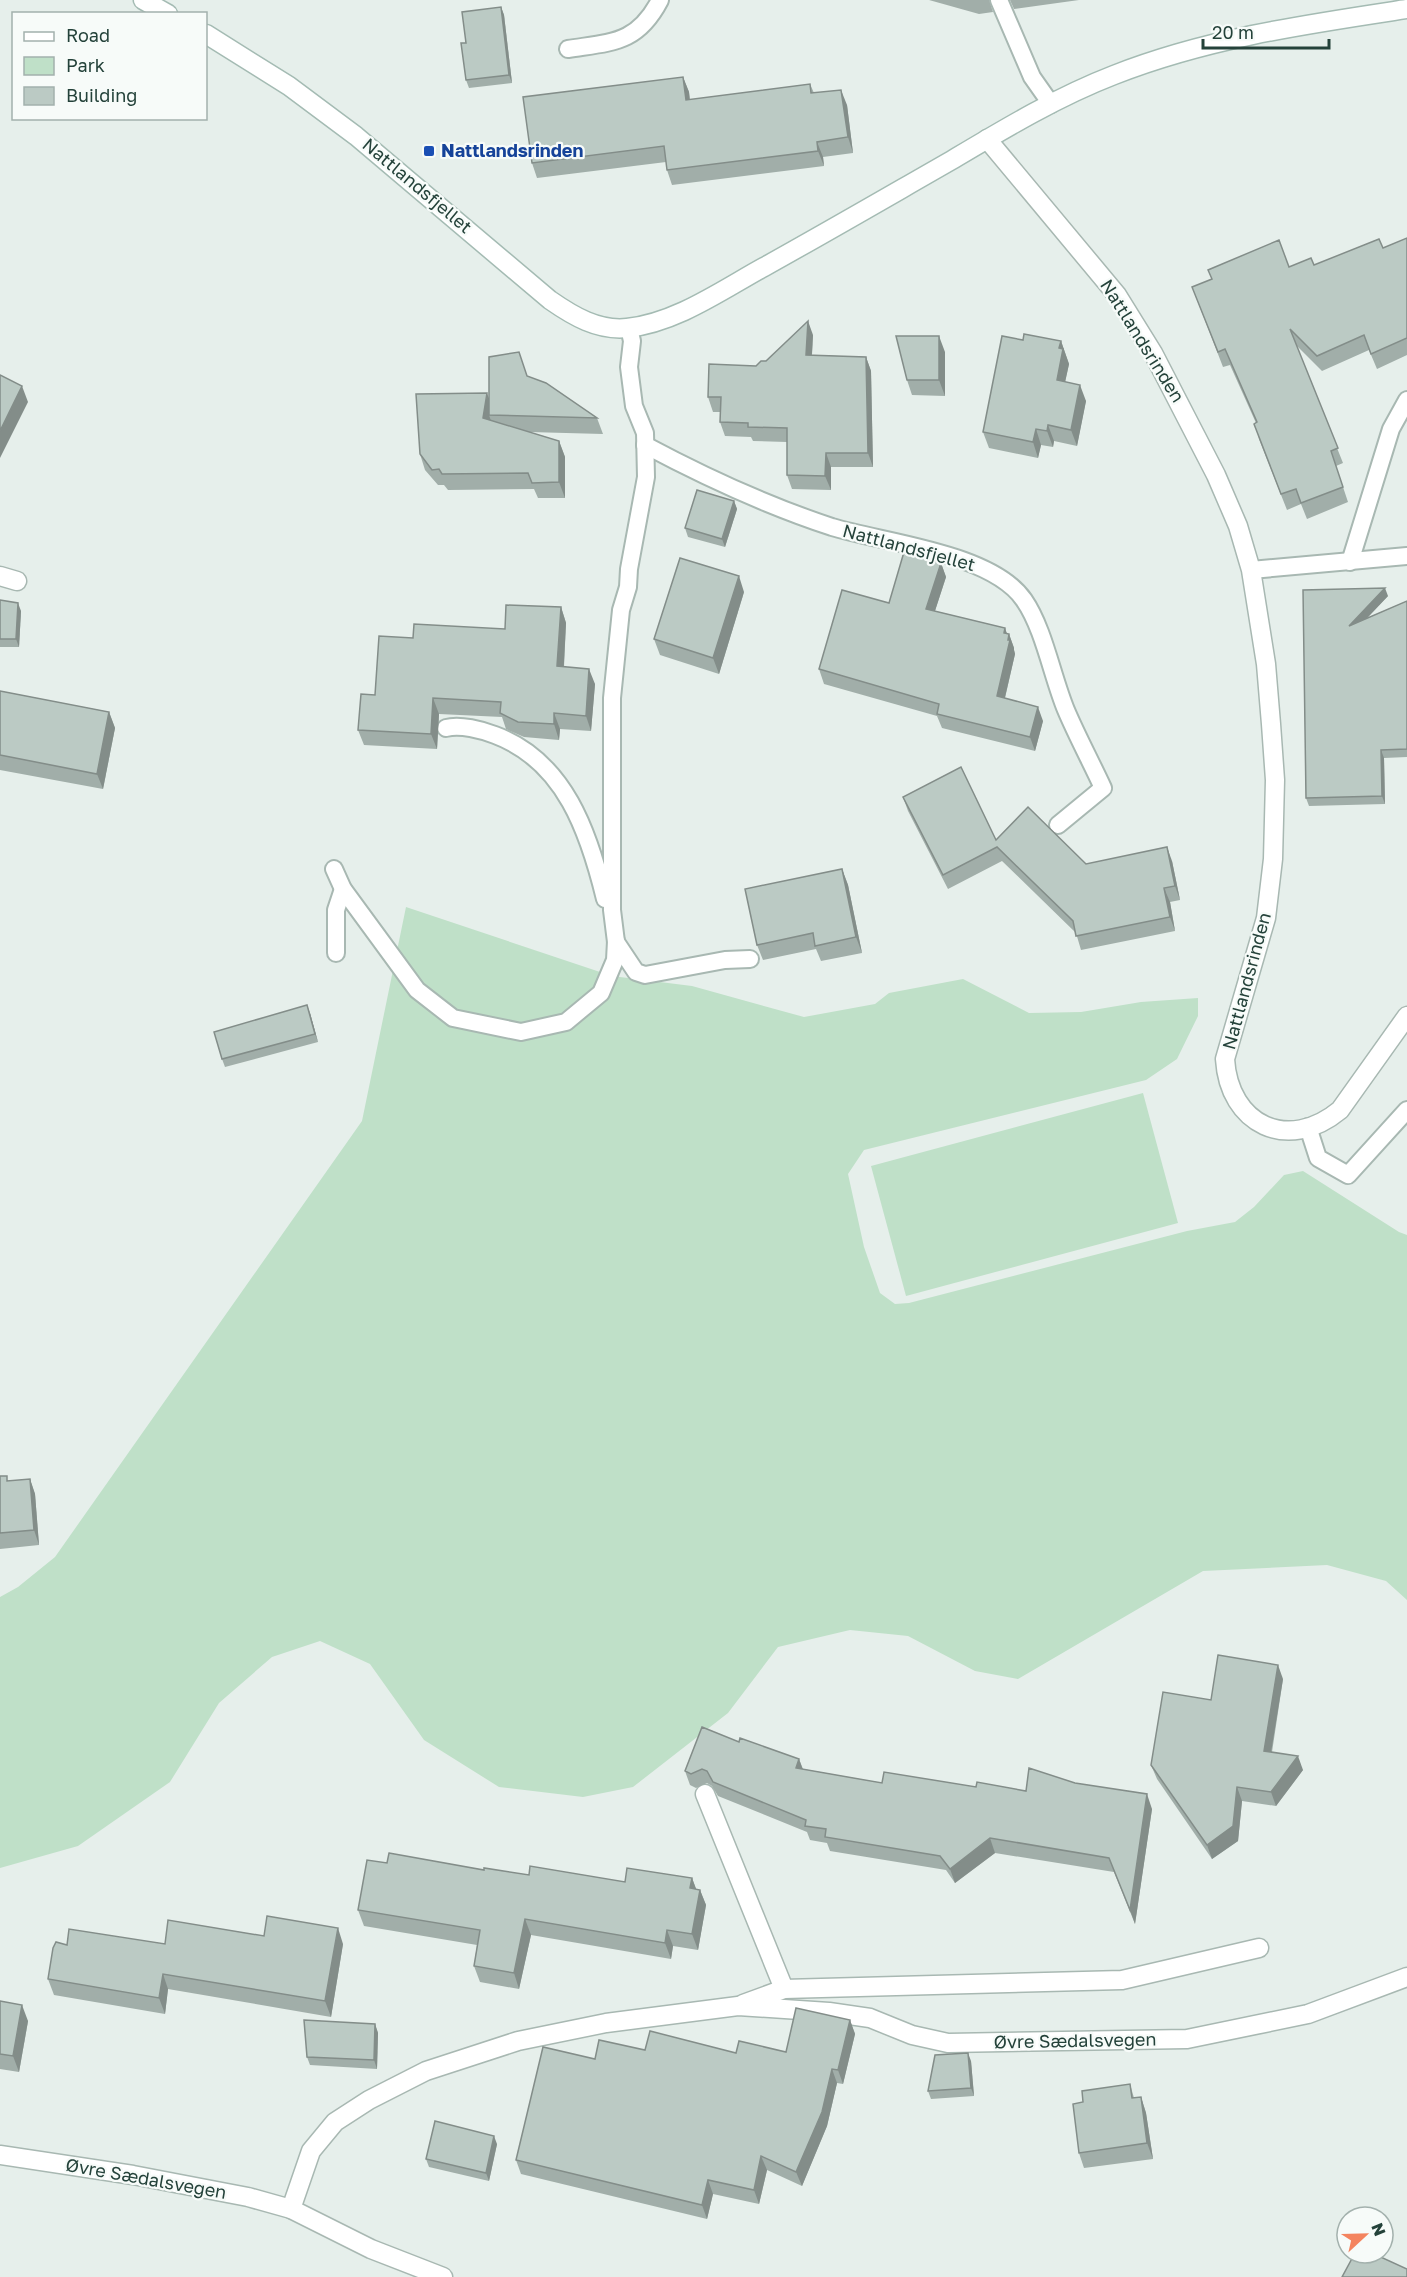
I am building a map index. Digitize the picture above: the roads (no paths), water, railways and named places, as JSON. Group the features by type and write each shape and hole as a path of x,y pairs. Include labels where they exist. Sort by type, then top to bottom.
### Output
{"street":[{"path":"142,0 164,12"},
{"name":"Nattlandsfjellet","path":"207,35 289,86 356,136 550,300 572,315 591,323 609,328 629,328 680,312 709,297 987,139 1051,104 1113,75 1214,43 1322,22 1407,9"},
{"name":"Nattlandsrinden","path":"987,139 1110,286 1154,353 1216,475 1238,526 1251,570 1266,664 1270,714 1275,780 1274,859 1266,918 1226,1059 1227,1081 1236,1101 1248,1116 1268,1126 1287,1130 1308,1127 1329,1119 1340,1110 1404,1026"},
{"path":"705,1794 784,1989"},
{"name":"Øvre Sædalsvegen","path":"738,2006 784,1989 1122,1980 1259,1948"},
{"name":"Øvre Sædalsvegen","path":"291,2210 311,2151 335,2122 369,2100 426,2071 518,2041 606,2023 738,2006 829,2012 870,2018 912,2035 948,2043 1187,2039 1308,2014 1407,1977"},
{"name":"Øvre Sædalsvegen","path":"0,2155 145,2177 248,2197 291,2210 371,2249 443,2277"}],"lane":[{"path":"568,49 623,40 650,18 660,0"},
{"path":"999,0 1032,77 1051,104"},
{"path":"334,868 343,889 417,990 453,1018 521,1032 566,1022 601,993 615,960 616,942 612,910 612,698 621,610 628,587 629,569 646,477 645,433 634,406 629,368 632,341 629,328"},
{"path":"1350,562 1384,449 1407,400"},
{"name":"Nattlandsfjellet","path":"645,445 728,487 822,523 960,560 989,571 1010,584 1024,600 1033,617 1066,710 1103,788 1058,825"},
{"path":"1251,570 1407,556"},
{"path":"446,728 485,731 506,739 540,762 565,789 595,855 616,942 636,972 645,975 725,960 750,959"},
{"path":"336,953 336,910 343,889"},
{"path":"1308,1127 1318,1158 1348,1175 1407,1110"}],"place":[{"name":"Nattlandsrinden","path":"429,151"}]}
